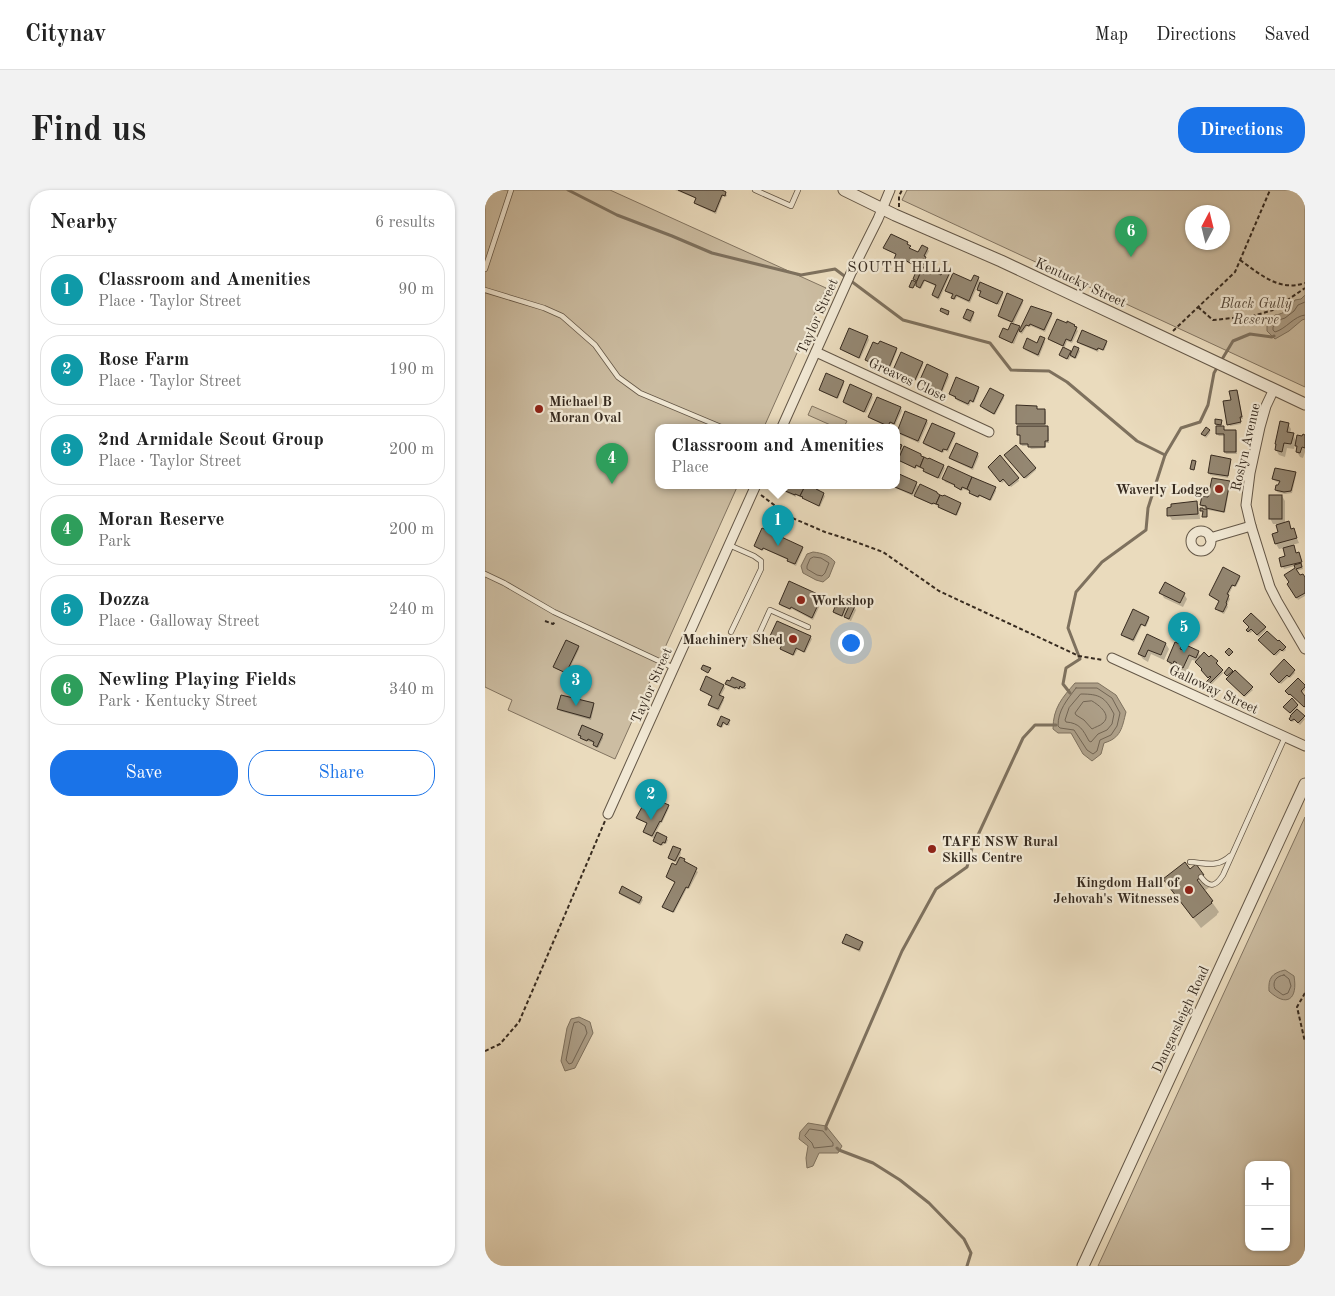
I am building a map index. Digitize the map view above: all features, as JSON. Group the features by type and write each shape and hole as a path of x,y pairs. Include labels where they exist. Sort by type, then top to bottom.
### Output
{"street":[{"name":"Kentucky Street","path":"844,190 882,209 1001,261 1305,404"},
{"name":"Taylor Street","path":"784,424 890,190"},
{"name":"Greaves Close","path":"816,352 989,432"},
{"name":"Roslyn Avenue","path":"1274,389 1262,420 1250,473 1246,505 1270,587 1305,649"},
{"name":"Taylor Street","path":"608,814 729,545 757,489"},
{"path":"1211,538 1251,526"},
{"name":"Galloway Street","path":"1112,658 1305,746"},
{"name":"Dangarsleigh Road","path":"1083,1266 1305,784"}],"lane":[{"path":"485,269 511,190"},
{"path":"755,190 791,206 797,190"},
{"path":"485,290 544,308 562,316 595,345 618,377 640,393 714,424"},
{"path":"729,545 761,560 761,569 731,632"},
{"path":"485,574 561,615 674,668"},
{"path":"755,643 770,610 808,627"},
{"path":"1201,877 1209,885 1218,882 1223,875 1285,737"},
{"path":"1190,862 1215,864 1233,853"}],"path":[{"path":"899,205 899,196 902,190"},
{"path":"1173,331 1235,272 1270,190"},
{"path":"1241,260 1274,282 1287,286 1305,283"},
{"path":"1198,307 1213,320 1253,316 1273,310 1305,288"},
{"path":"758,489 790,517 825,532 883,552 939,591 991,616 1079,656 1104,660 1112,658"},
{"path":"545,621 553,624 561,615"},
{"path":"485,1050 500,1044 519,1022 608,814"},
{"path":"1305,993 1297,1007 1305,1042"}],"green space":[{"path":"485,190 610,190 826,288 765,424 655,424 655,489 736,489 615,759 508,710 512,700 485,687"},
{"name":"Black Gully Reserve","path":"907,190 1305,190 1305,387 902,200"},
{"path":"812,406 847,421 846,424 828,424 808,415"},
{"path":"1305,817 1305,1266 1098,1266"}],"water":[{"path":"1305,295 1305,319 1275,339 1267,331 1267,326 1273,321 1275,315 1284,312 1295,300 1301,299"},
{"path":"813,552 825,555 835,562 829,577 823,582 803,573 801,566 807,554"},
{"path":"1075,683 1098,683 1116,695 1126,712 1120,732 1110,741 1104,743 1101,754 1092,761 1083,754 1071,733 1058,733 1053,729 1053,722 1059,704"},
{"path":"1285,970 1294,976 1295,984 1293,995 1290,999 1286,1000 1275,996 1269,991 1270,979 1277,973"},
{"path":"579,1017 590,1022 593,1033 575,1068 565,1071 561,1061 567,1028 571,1019"},
{"path":"808,1123 826,1126 842,1146 838,1153 819,1153 813,1166 807,1168 808,1146 799,1139 800,1132"}],"building":[{"path":"678,190 722,190 726,192 725,196 722,195 715,212 694,203 696,198"},
{"path":"891,234 908,242 907,244 911,246 909,248 918,252 922,245 928,248 917,281 913,279 915,274 911,272 914,266 912,264 903,259 901,266 893,262 896,254 883,248"},
{"path":"923,267 941,275 943,269 950,272 938,298 932,295 936,285 924,280 920,288 916,286"},
{"path":"953,273 971,281 974,275 979,277 969,301 956,295 954,299 951,298 953,294 945,291"},
{"path":"912,280 916,282 913,288 909,287"},
{"path":"980,282 1003,292 997,304 979,296 981,291 977,290"},
{"path":"1007,293 1023,300 1012,322 998,316"},
{"path":"1031,306 1052,313 1044,330 1030,324 1029,326 1026,325 1021,332 1019,331"},
{"path":"941,308 949,311 948,315 940,311"},
{"path":"967,309 974,312 970,321 963,318"},
{"path":"1057,319 1067,323 1067,321 1077,327 1071,341 1066,339 1063,346 1048,339"},
{"path":"1011,323 1020,326 1012,343 999,337 1003,328 1008,330"},
{"path":"849,328 868,336 859,358 840,349"},
{"path":"1082,330 1107,341 1103,350 1098,348 1097,350 1077,342"},
{"path":"1040,336 1045,338 1038,355 1023,348 1027,338 1037,343"},
{"path":"880,341 897,348 888,370 865,360 873,342 878,344"},
{"path":"1074,346 1079,348 1075,358 1070,355"},
{"path":"1063,347 1071,351 1067,359 1059,355"},
{"path":"901,352 923,362 915,380 893,370"},
{"path":"927,364 948,374 941,392 919,382"},
{"path":"826,373 844,381 837,398 819,390"},
{"path":"956,377 979,387 973,402 970,400 968,404 949,394"},
{"path":"850,384 872,394 864,412 843,402"},
{"path":"990,388 1004,395 994,414 980,406"},
{"path":"1237,390 1242,417 1240,417 1241,422 1227,425 1223,401 1231,400 1229,391"},
{"path":"877,397 901,407 894,424 890,422 889,424 884,424 868,417"},
{"path":"1016,405 1037,406 1037,409 1045,409 1045,424 1016,424"},
{"path":"905,411 927,420 918,441 900,433 900,424"},
{"path":"1215,419 1222,420 1221,425 1215,424"},
{"path":"1280,421 1289,423 1287,432 1294,433 1291,444 1284,443 1282,452 1275,450"},
{"path":"932,423 955,433 947,450 943,449 942,452 923,443"},
{"path":"1017,426 1048,426 1048,441 1045,441 1045,447 1028,447 1028,444 1020,444"},
{"path":"1216,426 1224,426 1224,430 1236,430 1236,452 1224,452 1224,434 1216,434"},
{"path":"1206,427 1210,430 1205,436 1201,434"},
{"path":"1303,434 1305,435 1305,448 1302,447 1300,453 1296,452 1297,435 1302,436"},
{"path":"956,443 978,453 972,468 949,458"},
{"path":"1016,445 1036,468 1024,478 1004,455"},
{"path":"904,446 924,457 920,467 916,465 915,468 900,461"},
{"path":"1000,455 1019,478 1009,486 1003,479 1000,482 988,467"},
{"path":"1211,455 1231,459 1228,476 1208,473"},
{"path":"924,457 944,465 938,478 923,471 924,469 920,467"},
{"path":"1192,460 1196,461 1194,470 1190,469"},
{"path":"948,466 972,477 967,489 962,487 961,490 942,479"},
{"path":"1275,468 1296,472 1291,491 1275,490 1276,485 1280,481 1272,479"},
{"path":"900,474 917,482 912,494 900,489"},
{"path":"972,477 996,487 990,500 969,493 970,491 967,489"},
{"name":"Waverly Lodge","path":"1212,478 1230,481 1224,512 1200,505 1202,496 1208,497"},
{"path":"920,484 940,495 936,504 914,496"},
{"path":"780,489 804,489 800,496"},
{"path":"804,489 816,489 824,493 819,506 800,496"},
{"path":"940,495 961,503 956,515 938,507 939,505 936,504"},
{"path":"1269,495 1282,495 1282,519 1269,519"},
{"path":"1197,501 1198,514 1167,516 1167,508 1171,507 1171,504"},
{"path":"1200,508 1207,509 1207,517 1202,517 1203,511 1200,511"},
{"path":"1289,521 1291,529 1294,528 1297,538 1275,544 1272,534 1278,532 1276,525"},
{"path":"762,528 803,547 795,564 763,548 762,550 754,546"},
{"path":"1294,545 1296,553 1299,552 1302,562 1281,567 1279,558 1285,556 1283,548"},
{"path":"1301,563 1302,567 1296,569 1300,575 1303,574 1305,577 1305,593 1296,598 1287,584 1289,582 1284,575 1295,568 1294,565"},
{"path":"1223,567 1240,576 1235,586 1232,585 1227,594 1229,595 1227,604 1223,612 1215,609 1219,601 1209,595"},
{"name":"Workshop","path":"789,581 822,596 812,618 791,607 790,609 779,604"},
{"path":"1165,582 1185,593 1180,603 1159,593"},
{"path":"838,599 847,603 842,616 833,612"},
{"path":"850,604 855,606 849,619 844,617"},
{"path":"1133,609 1149,617 1145,626 1141,624 1133,640 1121,635"},
{"path":"1251,613 1266,627 1257,635 1251,629 1248,632 1246,630 1249,627 1243,621"},
{"name":"Machinery Shed","path":"777,621 811,636 804,652 796,648 793,655 780,649 783,642 770,636"},
{"path":"1267,631 1286,647 1282,651 1280,649 1274,655 1258,640"},
{"path":"1147,634 1166,643 1161,655 1148,650 1145,657 1138,654"},
{"path":"566,640 579,646 566,673 553,667"},
{"path":"1175,642 1182,645 1180,649 1183,650 1186,645 1199,651 1196,658 1189,655 1183,668 1176,665 1177,663 1174,661 1173,664 1167,661"},
{"path":"1229,648 1233,652 1229,656 1225,652"},
{"path":"1204,652 1209,657 1211,655 1218,661 1216,663 1223,670 1208,685 1205,683 1211,677 1208,678 1195,662"},
{"path":"1284,659 1295,670 1289,677 1287,675 1279,683 1270,674"},
{"path":"703,665 711,668 708,673 701,669"},
{"path":"1229,667 1233,671 1227,676 1224,673"},
{"path":"1235,670 1253,687 1244,696 1226,679"},
{"path":"706,676 724,685 719,695 724,697 718,709 708,705 712,696 700,690"},
{"path":"732,677 745,683 745,686 742,688 740,686 739,689 725,684"},
{"path":"1298,678 1305,685 1301,691 1305,696 1304,707 1285,691"},
{"path":"561,695 594,703 590,718 557,709"},
{"path":"1292,698 1298,705 1290,713 1283,707"},
{"path":"1297,709 1305,716 1298,723 1294,719 1291,721 1289,719"},
{"path":"721,716 730,720 727,725 723,722 721,727 717,725"},
{"path":"582,725 603,734 597,747 593,745 594,742 580,738 581,736 578,735"},
{"path":"659,801 669,805 652,836 643,832 647,823 636,818 642,807 645,809 647,805 656,809"},
{"path":"657,832 667,837 665,843 663,842 661,845 653,841"},
{"path":"673,846 681,849 675,861 668,858"},
{"path":"680,857 697,868 688,888 686,887 673,912 662,907 675,882 666,877 672,863 676,865"},
{"name":"Kingdom Hall of Jehovah's Witnesses","path":"1185,862 1190,869 1196,864 1204,875 1197,880 1213,901 1193,918 1163,879"},
{"path":"622,886 642,897 639,903 619,893"},
{"path":"846,934 863,942 859,950 842,943"}],"waterway":[{"path":"568,190 617,215 712,253 801,275 835,269 903,320 990,343 1011,370 1049,371 1067,382 1137,441 1165,455"},
{"path":"1221,361 1233,341 1250,334 1274,336"},
{"path":"1070,693 1063,684 1066,668 1080,659 1068,628 1076,592 1102,562 1146,530 1148,508 1165,455 1181,428 1200,422 1208,405 1214,373 1218,366"},
{"path":"826,1129 902,951 936,889 967,867 972,848 1023,738 1035,725 1056,725"},
{"path":"837,1148 873,1163 900,1180 929,1203 964,1239 971,1253 967,1266"}],"place":[{"name":"Newling Playing Fields","path":"1131,257"},
{"name":"Michael B Moran Oval","path":"539,409"},
{"name":"Moran Reserve","path":"612,484"},
{"name":"Waverly Lodge","path":"1219,489"},
{"name":"Classroom and Amenities","path":"778,546"},
{"name":"Workshop","path":"801,600"},
{"name":"Machinery Shed","path":"793,639"},
{"name":"Dozza","path":"1184,653"},
{"name":"2nd Armidale Scout Group","path":"576,706"},
{"name":"Rose Farm","path":"651,820"},
{"name":"TAFE NSW Rural Skills Centre","path":"932,849"},
{"name":"Kingdom Hall of Jehovah's Witnesses","path":"1189,890"}],"district":[{"name":"SOUTH HILL","path":"900,267"}]}
